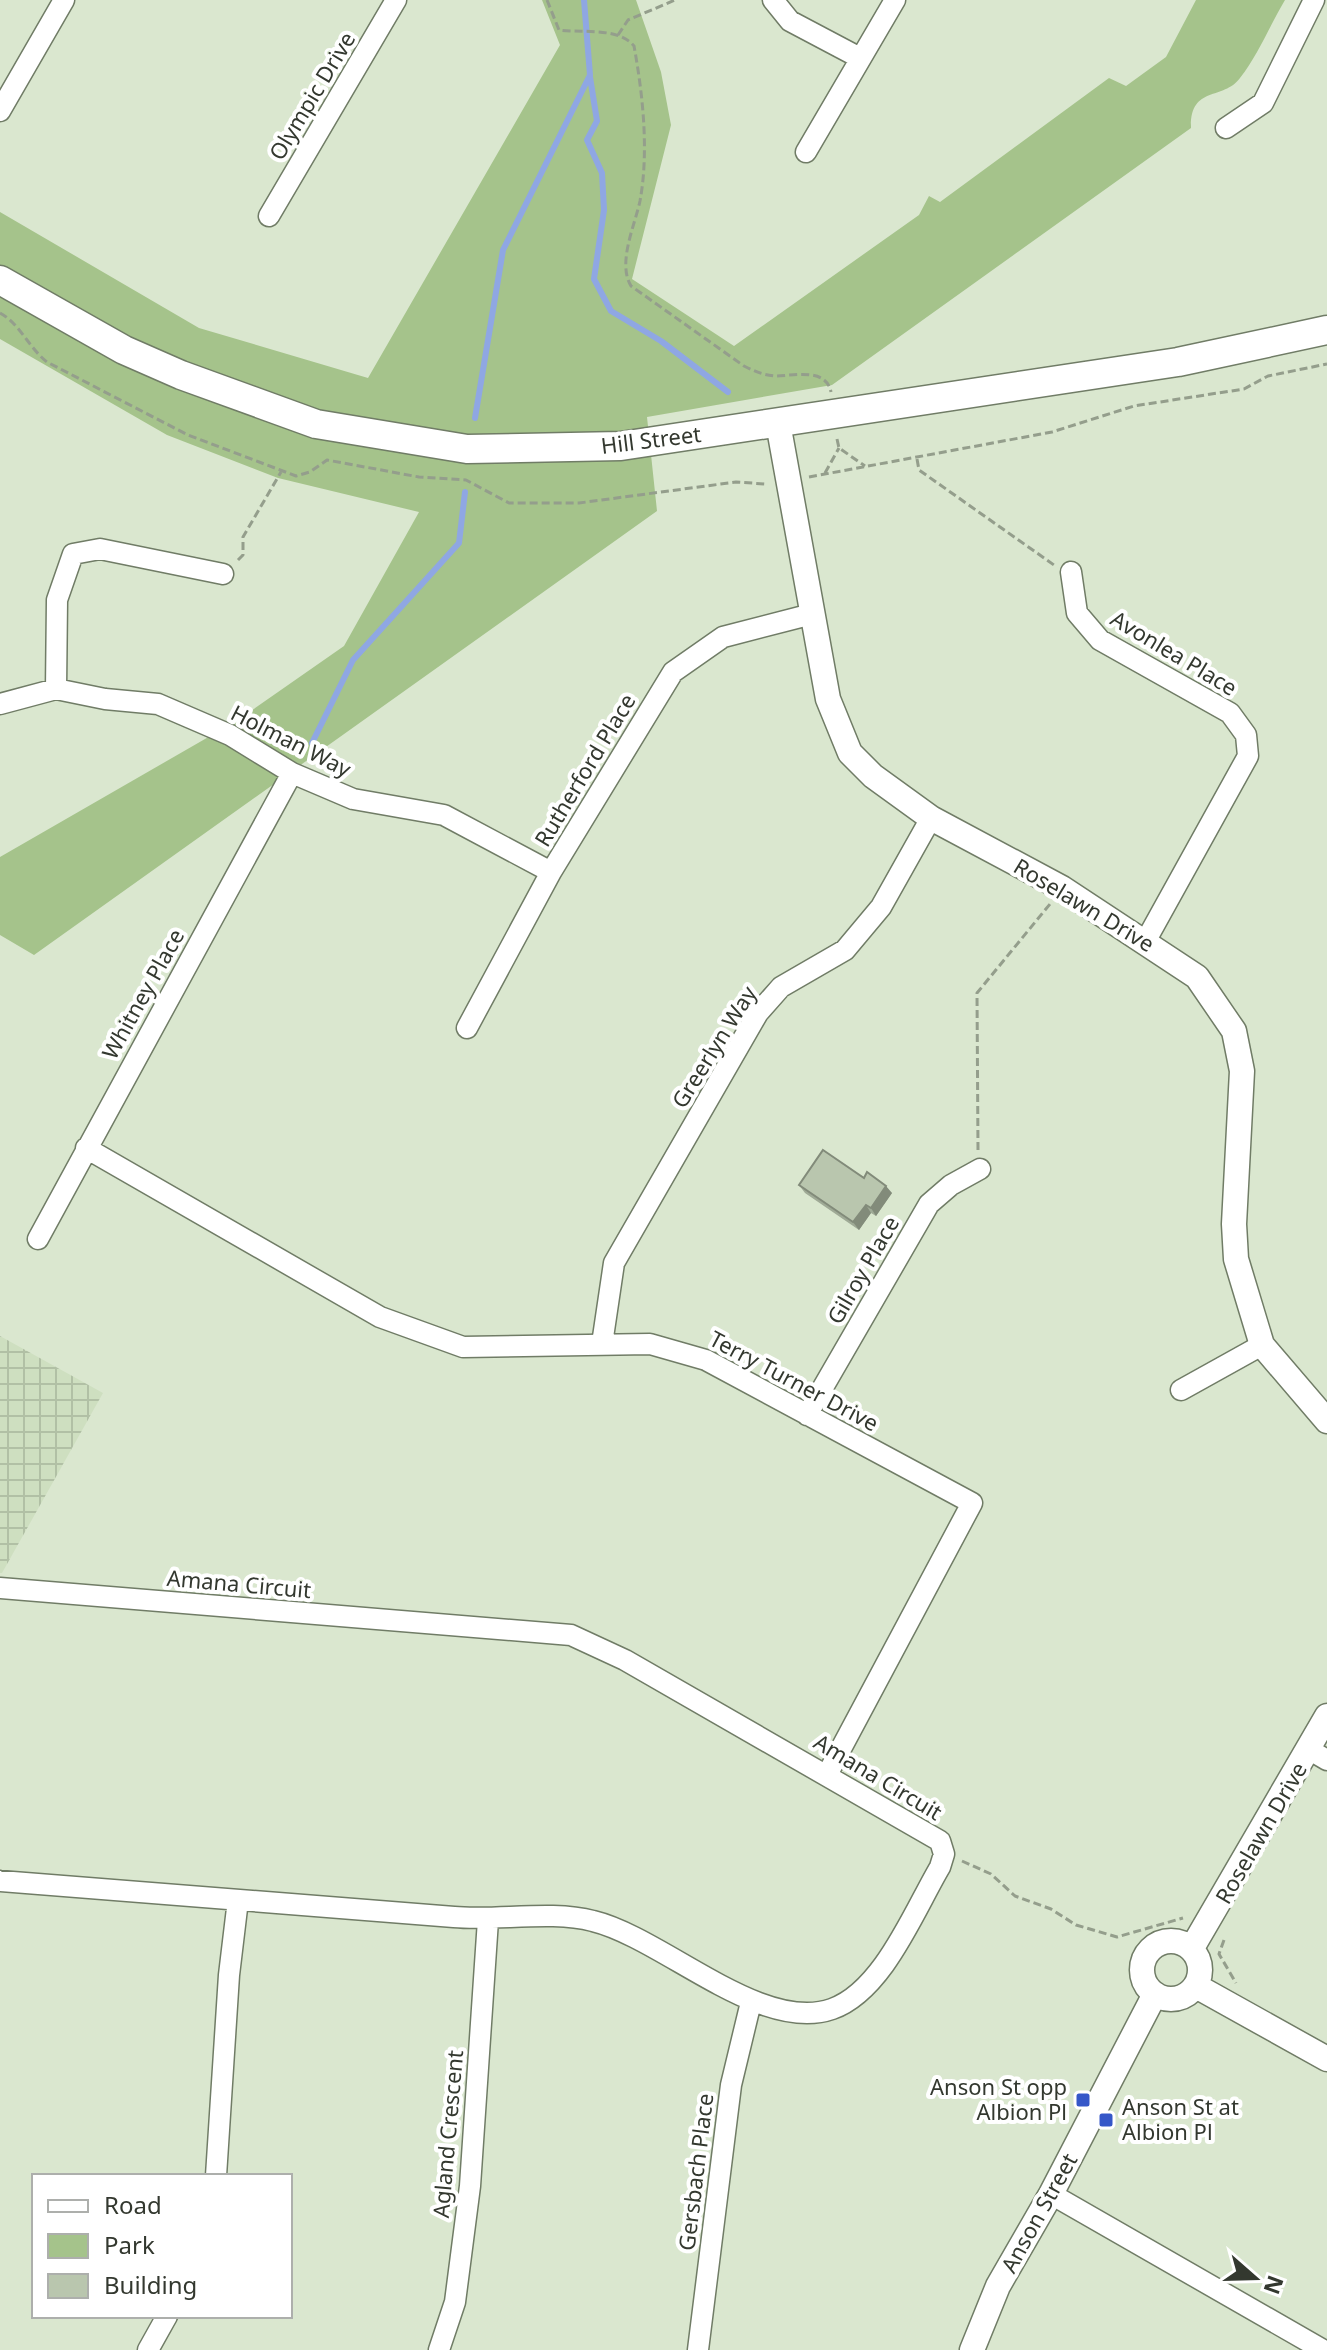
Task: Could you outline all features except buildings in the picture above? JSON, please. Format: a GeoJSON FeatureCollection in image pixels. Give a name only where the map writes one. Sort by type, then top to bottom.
{"type":"FeatureCollection","features":[{"type":"Feature","properties":{"kind":"main road","name":"Hill Street"},"geometry":{"type":"LineString","coordinates":[[0,280],[124,350],[181,375],[316,424],[467,449],[621,446],[1178,362],[1327,330]]}},
{"type":"Feature","properties":{"kind":"street"},"geometry":{"type":"LineString","coordinates":[[0,111],[64,0]]}},
{"type":"Feature","properties":{"kind":"street","name":"Olympic Drive"},"geometry":{"type":"LineString","coordinates":[[269,216],[396,0]]}},
{"type":"Feature","properties":{"kind":"street"},"geometry":{"type":"LineString","coordinates":[[773,0],[790,21],[860,58]]}},
{"type":"Feature","properties":{"kind":"street"},"geometry":{"type":"LineString","coordinates":[[806,152],[895,0]]}},
{"type":"Feature","properties":{"kind":"street"},"geometry":{"type":"LineString","coordinates":[[1226,128],[1263,103],[1314,0]]}},
{"type":"Feature","properties":{"kind":"street","name":"Roselawn Drive"},"geometry":{"type":"LineString","coordinates":[[778,423],[828,699],[850,753],[873,776],[931,818],[1062,888],[1197,977],[1234,1031],[1242,1071],[1234,1224],[1236,1259],[1262,1345],[1327,1421]]}},
{"type":"Feature","properties":{"kind":"street"},"geometry":{"type":"LineString","coordinates":[[56,689],[57,600],[73,554],[100,549],[223,574]]}},
{"type":"Feature","properties":{"kind":"street","name":"Avonlea Place"},"geometry":{"type":"LineString","coordinates":[[1071,572],[1077,613],[1100,640],[1230,713],[1246,735],[1248,756],[1145,942]]}},
{"type":"Feature","properties":{"kind":"street","name":"Rutherford Place"},"geometry":{"type":"LineString","coordinates":[[467,1028],[551,872],[673,672],[723,637],[812,614]]}},
{"type":"Feature","properties":{"kind":"street","name":"Holman Way"},"geometry":{"type":"LineString","coordinates":[[0,704],[56,689],[105,699],[158,704],[230,735],[292,773],[353,799],[444,815],[551,872]]}},
{"type":"Feature","properties":{"kind":"street","name":"Whitney Place"},"geometry":{"type":"LineString","coordinates":[[38,1239],[292,773]]}},
{"type":"Feature","properties":{"kind":"street","name":"Greerlyn Way"},"geometry":{"type":"LineString","coordinates":[[602,1344],[614,1263],[758,1013],[781,987],[845,950],[881,907],[931,818]]}},
{"type":"Feature","properties":{"kind":"street","name":"Terry Turner Drive"},"geometry":{"type":"LineString","coordinates":[[86,1148],[380,1317],[463,1347],[650,1344],[682,1351],[706,1360],[972,1503],[828,1773]]}},
{"type":"Feature","properties":{"kind":"street","name":"Gilroy Place"},"geometry":{"type":"LineString","coordinates":[[807,1415],[929,1204],[951,1185],[980,1169]]}},
{"type":"Feature","properties":{"kind":"street"},"geometry":{"type":"LineString","coordinates":[[1181,1390],[1262,1345]]}},
{"type":"Feature","properties":{"kind":"street","name":"Amana Circuit"},"geometry":{"type":"LineString","coordinates":[[0,1588],[571,1635],[625,1660],[828,1773],[940,1841],[944,1854],[940,1867],[879,1973],[859,1993],[831,2010],[791,2012],[751,2002],[658,1947],[608,1924],[579,1917],[488,1920],[0,1881]]}},
{"type":"Feature","properties":{"kind":"street","name":"Roselawn Drive"},"geometry":{"type":"LineString","coordinates":[[1198,1938],[1318,1755],[1327,1716]]}},
{"type":"Feature","properties":{"kind":"street"},"geometry":{"type":"LineString","coordinates":[[216,2174],[229,1975],[238,1900]]}},
{"type":"Feature","properties":{"kind":"street","name":"Agland Crescent"},"geometry":{"type":"LineString","coordinates":[[439,2350],[455,2302],[470,2186],[488,1920]]}},
{"type":"Feature","properties":{"kind":"street"},"geometry":{"type":"LineString","coordinates":[[1198,1938],[1201,1971],[1196,1986],[1177,1999],[1155,1994],[1143,1976],[1146,1955],[1163,1941],[1198,1938]]}},
{"type":"Feature","properties":{"kind":"street"},"geometry":{"type":"LineString","coordinates":[[1196,1986],[1327,2059]]}},
{"type":"Feature","properties":{"kind":"street","name":"Anson Street"},"geometry":{"type":"LineString","coordinates":[[972,2350],[998,2286],[1051,2194],[1155,1994]]}},
{"type":"Feature","properties":{"kind":"street","name":"Gersbach Place"},"geometry":{"type":"LineString","coordinates":[[698,2350],[731,2085],[751,2002]]}},
{"type":"Feature","properties":{"kind":"street"},"geometry":{"type":"LineString","coordinates":[[1051,2194],[1300,2345],[1323,2350]]}},
{"type":"Feature","properties":{"kind":"street"},"geometry":{"type":"LineString","coordinates":[[148,2350],[166,2318]]}},
{"type":"Feature","properties":{"kind":"path"},"geometry":{"type":"LineString","coordinates":[[547,0],[559,30],[618,35],[628,38],[634,46],[643,125],[642,183],[626,265],[627,280],[640,294],[744,366],[765,375],[819,376],[830,387],[839,448],[824,474]]}},
{"type":"Feature","properties":{"kind":"path"},"geometry":{"type":"LineString","coordinates":[[618,35],[628,20],[675,0]]}},
{"type":"Feature","properties":{"kind":"path"},"geometry":{"type":"LineString","coordinates":[[787,482],[1052,432],[1134,406],[1244,389],[1268,376],[1327,364]]}},
{"type":"Feature","properties":{"kind":"path"},"geometry":{"type":"LineString","coordinates":[[839,448],[867,467]]}},
{"type":"Feature","properties":{"kind":"path"},"geometry":{"type":"LineString","coordinates":[[917,459],[919,470],[1047,563],[1071,572]]}},
{"type":"Feature","properties":{"kind":"path"},"geometry":{"type":"LineString","coordinates":[[223,574],[243,555],[243,537],[281,472]]}},
{"type":"Feature","properties":{"kind":"path"},"geometry":{"type":"LineString","coordinates":[[980,1169],[976,1131],[977,993],[1062,888]]}},
{"type":"Feature","properties":{"kind":"path"},"geometry":{"type":"LineString","coordinates":[[944,1854],[991,1874],[1015,1896],[1051,1909],[1076,1925],[1117,1937],[1181,1917],[1198,1938],[1224,1939],[1219,1954],[1238,1986]]}},
{"type":"Feature","properties":{"kind":"shaded area"},"geometry":{"type":"Polygon","coordinates":[[[0,1336],[103,1393],[2,1573],[0,1573],[0,1336]]]}},
{"type":"Feature","properties":{"kind":"green space"},"geometry":{"type":"Polygon","coordinates":[[[542,0],[636,0],[661,72],[671,125],[632,279],[734,346],[919,215],[929,196],[940,202],[1109,78],[1126,86],[1166,57],[1196,0],[1285,0],[1240,78],[1196,105],[1191,128],[832,385],[647,417],[657,511],[34,955],[0,935],[0,857],[238,720],[344,646],[419,512],[278,478],[167,435],[0,339],[0,212],[199,328],[368,378],[560,45],[542,0]]]}},
{"type":"Feature","properties":{"kind":"waterway"},"geometry":{"type":"LineString","coordinates":[[475,418],[503,250],[590,75],[584,0]]}},
{"type":"Feature","properties":{"kind":"waterway"},"geometry":{"type":"LineString","coordinates":[[590,77],[597,121],[587,140],[602,173],[604,210],[594,279],[611,311],[661,341],[728,392]]}},
{"type":"Feature","properties":{"kind":"waterway"},"geometry":{"type":"LineString","coordinates":[[312,743],[353,660],[459,543],[465,492]]}},
{"type":"Feature","properties":{"kind":"place","name":"Anson St opp Albion Pl"},"geometry":{"type":"Point","coordinates":[1083,2100]}},
{"type":"Feature","properties":{"kind":"place","name":"Anson St at Albion Pl"},"geometry":{"type":"Point","coordinates":[1106,2120]}}]}
